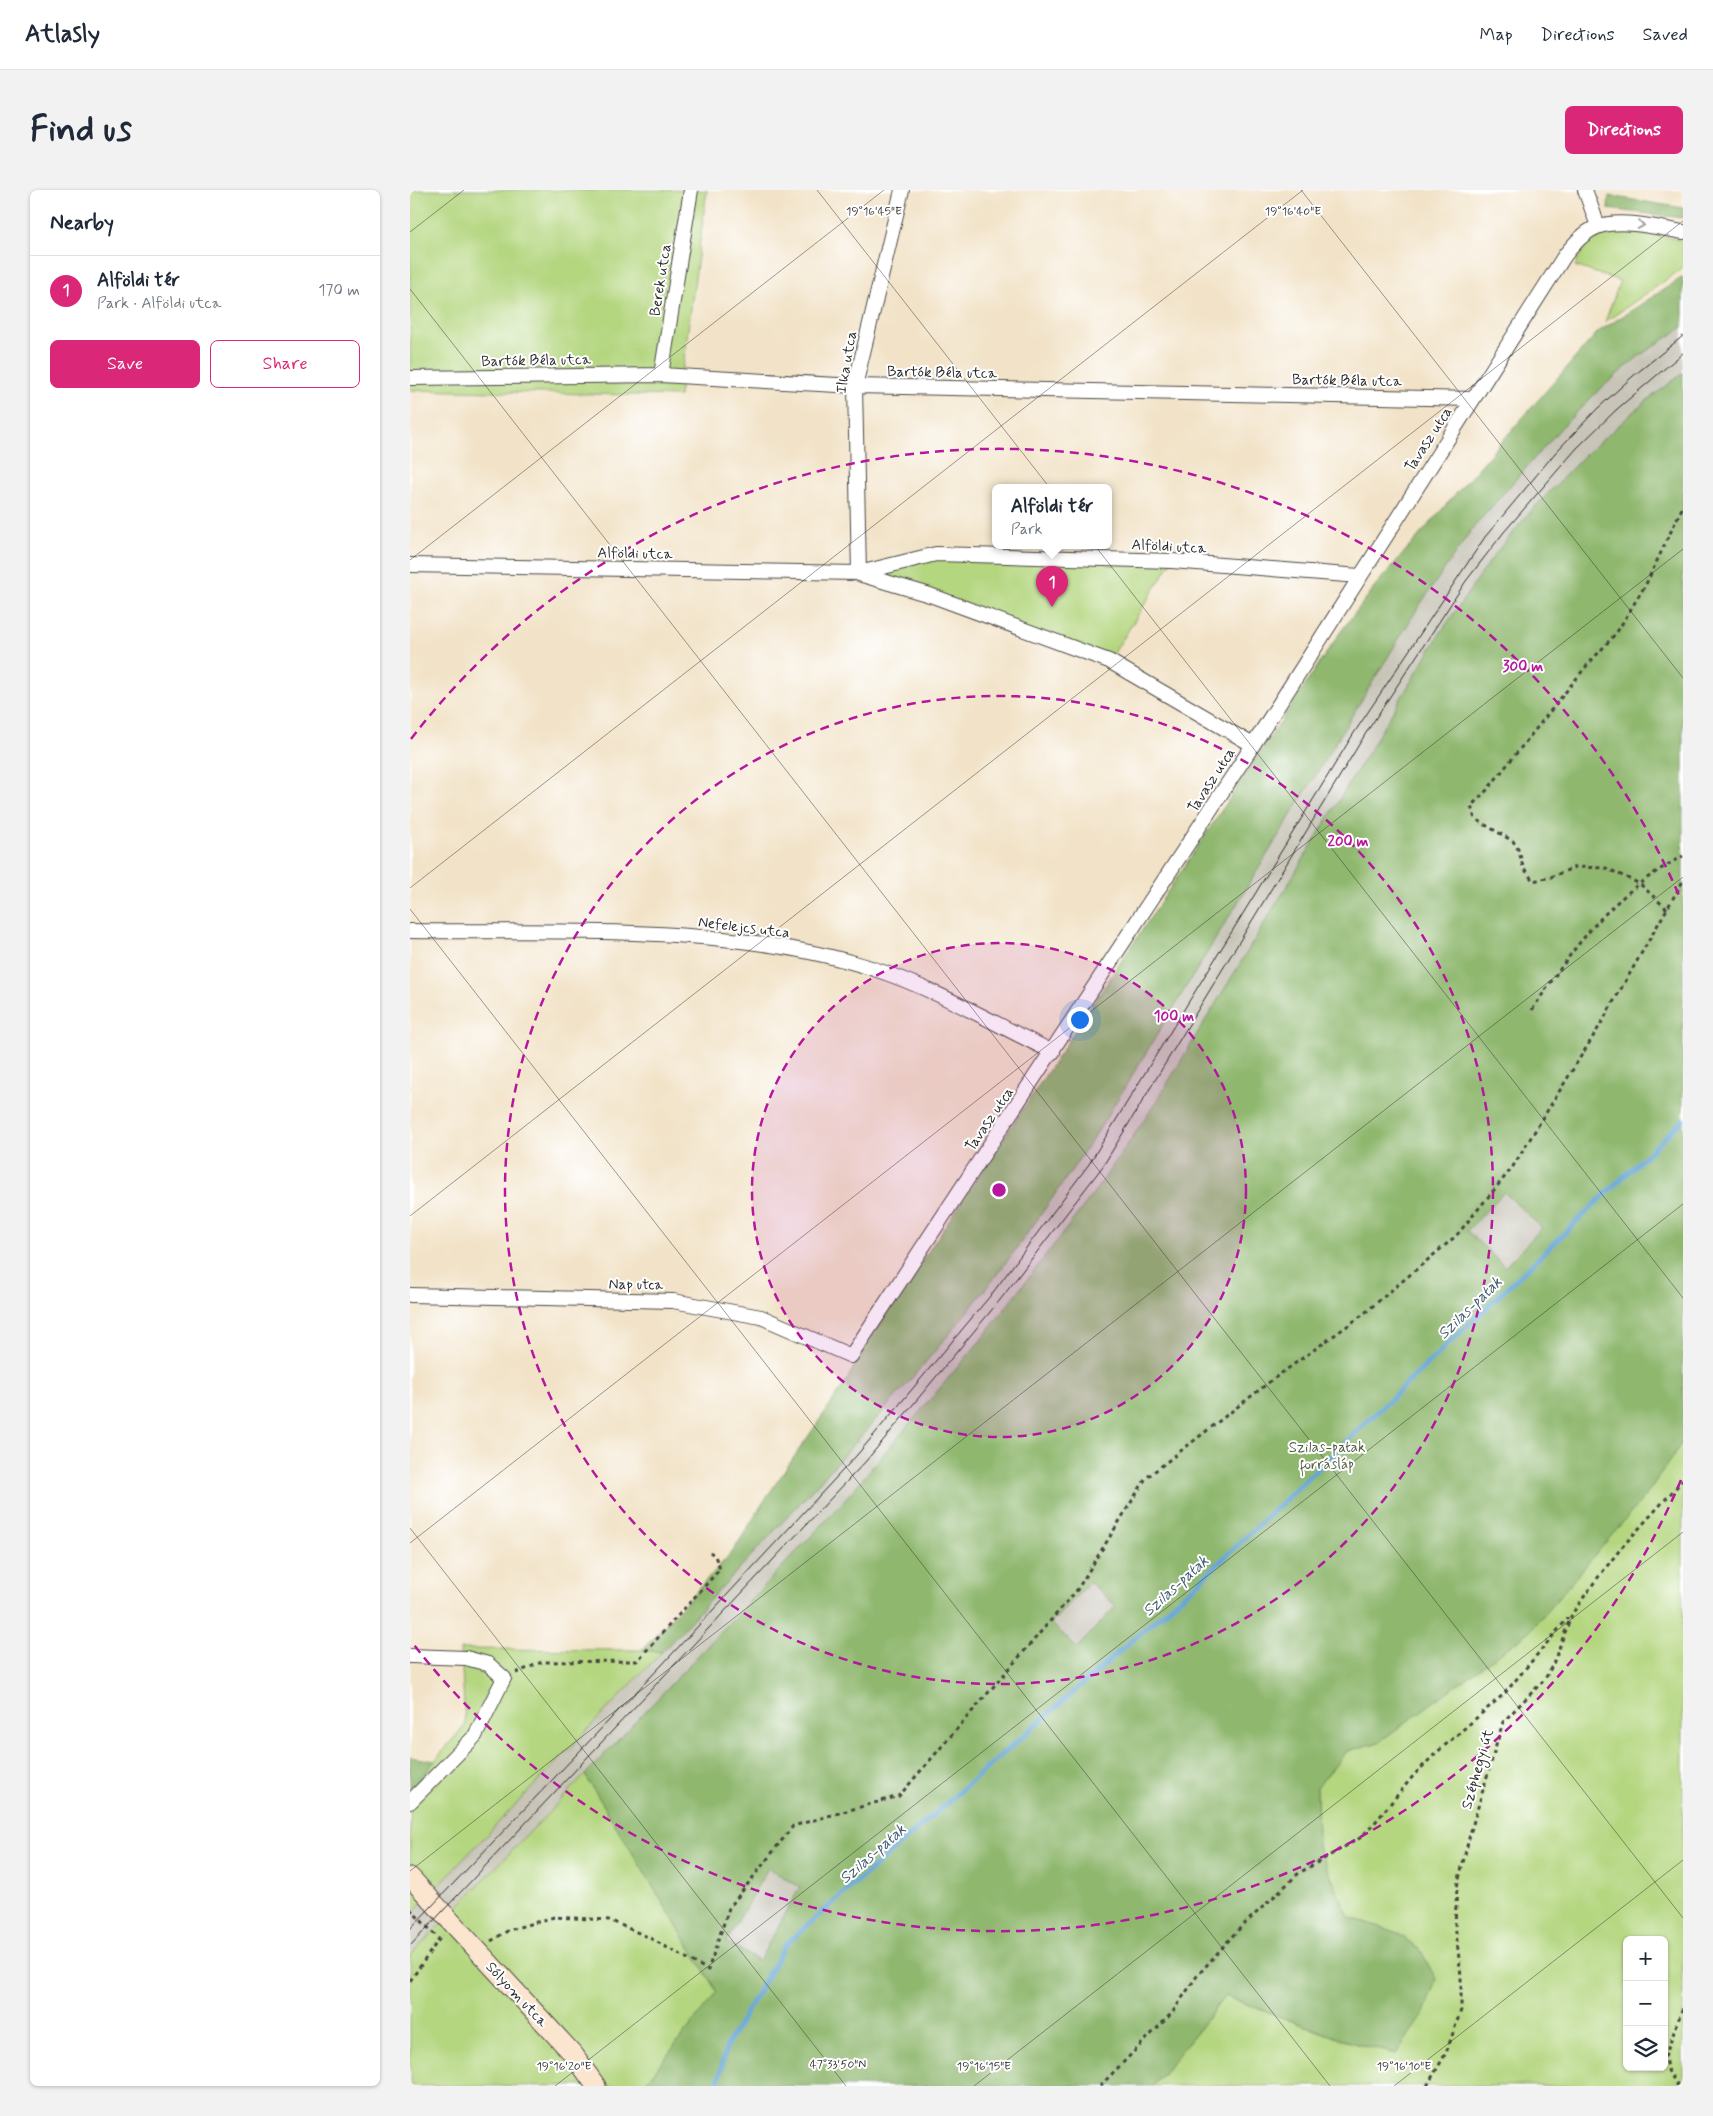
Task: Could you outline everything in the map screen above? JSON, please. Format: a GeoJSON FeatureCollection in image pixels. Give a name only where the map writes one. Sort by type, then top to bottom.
{"type":"FeatureCollection","features":[{"type":"Feature","properties":{"kind":"street","name":"Berek utca"},"geometry":{"type":"LineString","coordinates":[[661,375],[691,190]]}},
{"type":"Feature","properties":{"kind":"street","name":"Ilka utca"},"geometry":{"type":"LineString","coordinates":[[859,573],[855,386],[902,190]]}},
{"type":"Feature","properties":{"kind":"street"},"geometry":{"type":"LineString","coordinates":[[1585,190],[1598,226],[1630,224],[1683,232]]}},
{"type":"Feature","properties":{"kind":"street","name":"Tavasz utca"},"geometry":{"type":"LineString","coordinates":[[852,1356],[1253,745],[1565,255],[1586,233],[1598,226]]}},
{"type":"Feature","properties":{"kind":"street","name":"Bartók Béla utca"},"geometry":{"type":"LineString","coordinates":[[410,378],[661,375],[855,386],[1473,399]]}},
{"type":"Feature","properties":{"kind":"street","name":"Alföldi utca"},"geometry":{"type":"LineString","coordinates":[[410,565],[859,573],[936,554],[1172,561],[1359,576]]}},
{"type":"Feature","properties":{"kind":"street","name":"Alföldi utca"},"geometry":{"type":"LineString","coordinates":[[859,573],[930,595],[1109,661],[1253,745]]}},
{"type":"Feature","properties":{"kind":"street","name":"Nefelejcs utca"},"geometry":{"type":"LineString","coordinates":[[410,932],[708,937],[823,955],[907,981],[1053,1052]]}},
{"type":"Feature","properties":{"kind":"street","name":"Nap utca"},"geometry":{"type":"LineString","coordinates":[[410,1295],[673,1301],[761,1317],[852,1356]]}},
{"type":"Feature","properties":{"kind":"street"},"geometry":{"type":"LineString","coordinates":[[410,1656],[466,1658],[488,1664],[504,1678],[475,1736],[410,1802]]}},
{"type":"Feature","properties":{"kind":"street","name":"Sólyom utca"},"geometry":{"type":"LineString","coordinates":[[410,1877],[476,1951],[574,2054],[596,2086]]}},
{"type":"Feature","properties":{"kind":"path"},"geometry":{"type":"LineString","coordinates":[[1667,910],[1640,884],[1606,868],[1575,867],[1551,877],[1533,881],[1522,867],[1519,851],[1512,841],[1475,819],[1471,806],[1487,790],[1584,669],[1617,632],[1646,584],[1683,506]]}},
{"type":"Feature","properties":{"kind":"path"},"geometry":{"type":"LineString","coordinates":[[1532,1010],[1572,951],[1598,920],[1640,884],[1683,856]]}},
{"type":"Feature","properties":{"kind":"path"},"geometry":{"type":"LineString","coordinates":[[476,1951],[509,1930],[554,1917],[609,1920],[648,1937],[708,1970],[729,1908],[793,1826],[899,1796],[1077,1590],[1146,1478],[1272,1380],[1361,1316],[1456,1236],[1512,1168],[1594,1035],[1683,881]]}},
{"type":"Feature","properties":{"kind":"path","name":"Széphegyi út"},"geometry":{"type":"LineString","coordinates":[[1426,2086],[1446,2052],[1461,2010],[1461,1976],[1455,1924],[1457,1887],[1503,1722],[1545,1678],[1553,1664],[1572,1614],[1622,1547],[1683,1480]]}},
{"type":"Feature","properties":{"kind":"path"},"geometry":{"type":"LineString","coordinates":[[504,1678],[542,1662],[637,1661],[720,1569],[715,1556],[710,1552]]}},
{"type":"Feature","properties":{"kind":"path"},"geometry":{"type":"LineString","coordinates":[[1100,2086],[1172,2013],[1197,1976],[1236,1932],[1299,1873],[1352,1842],[1372,1826],[1425,1765],[1516,1681],[1572,1614]]}},
{"type":"Feature","properties":{"kind":"path"},"geometry":{"type":"LineString","coordinates":[[410,1909],[439,1939]]}},
{"type":"Feature","properties":{"kind":"path"},"geometry":{"type":"LineString","coordinates":[[410,1981],[452,1923]]}},
{"type":"Feature","properties":{"kind":"path"},"geometry":{"type":"LineString","coordinates":[[1678,2086],[1666,2069],[1665,2057],[1683,2007]]}},
{"type":"Feature","properties":{"kind":"shaded area"},"geometry":{"type":"Polygon","coordinates":[[[1683,327],[1683,373],[1645,402],[1585,455],[1532,510],[1495,554],[1441,632],[1153,1107],[1096,1190],[981,1340],[835,1511],[585,1775],[410,1956],[410,1915],[662,1652],[857,1440],[979,1297],[1049,1203],[1098,1131],[1419,606],[1472,529],[1560,429],[1599,390],[1639,356],[1683,327]]]}},
{"type":"Feature","properties":{"kind":"shaded area"},"geometry":{"type":"Polygon","coordinates":[[[1504,1192],[1542,1228],[1505,1267],[1467,1231],[1504,1192]]]}},
{"type":"Feature","properties":{"kind":"shaded area"},"geometry":{"type":"Polygon","coordinates":[[[1090,1582],[1116,1606],[1077,1648],[1051,1624],[1090,1582]]]}},
{"type":"Feature","properties":{"kind":"shaded area"},"geometry":{"type":"Polygon","coordinates":[[[767,1868],[801,1887],[759,1961],[726,1942],[767,1868]]]}},
{"type":"Feature","properties":{"kind":"green space"},"geometry":{"type":"Polygon","coordinates":[[[410,190],[707,190],[679,396],[410,390],[410,190]]]}},
{"type":"Feature","properties":{"kind":"green space"},"geometry":{"type":"Polygon","coordinates":[[[1609,196],[1683,208],[1683,218],[1608,209],[1609,196]]]}},
{"type":"Feature","properties":{"kind":"green space"},"geometry":{"type":"Polygon","coordinates":[[[1615,233],[1651,233],[1683,241],[1683,268],[1605,322],[1620,281],[1575,266],[1582,251],[1589,242],[1615,233]]]}},
{"type":"Feature","properties":{"kind":"green space"},"geometry":{"type":"Polygon","coordinates":[[[1683,277],[1683,327],[1639,356],[1599,390],[1560,429],[1472,529],[1419,606],[1098,1131],[1010,1257],[942,1343],[864,1433],[662,1652],[642,1650],[734,1550],[766,1498],[847,1380],[862,1351],[1339,634],[1381,579],[1598,332],[1683,277]]]}},
{"type":"Feature","properties":{"kind":"green space","name":"Szilas-patak forrásláp"},"geometry":{"type":"Polygon","coordinates":[[[1683,373],[1683,1441],[1646,1495],[1529,1632],[1379,1742],[1347,1751],[1317,1787],[1318,1847],[1349,1917],[1396,1932],[1421,1951],[1436,1979],[1424,2013],[1396,2054],[1343,2040],[1225,1996],[1153,2086],[643,2086],[717,1992],[585,1775],[835,1511],[981,1340],[1096,1190],[1153,1107],[1441,632],[1495,554],[1532,510],[1585,455],[1645,402],[1683,373]],[[1504,1192],[1467,1231],[1505,1267],[1542,1228],[1504,1192]],[[1090,1582],[1051,1623],[1077,1648],[1116,1606],[1090,1582]],[[768,1868],[726,1942],[759,1961],[800,1887],[768,1868]]]}},
{"type":"Feature","properties":{"kind":"green space"},"geometry":{"type":"Polygon","coordinates":[[[936,554],[1172,561],[1109,661],[859,573],[936,554]]]}},
{"type":"Feature","properties":{"kind":"green space"},"geometry":{"type":"Polygon","coordinates":[[[1683,1441],[1683,2086],[1153,2086],[1225,1996],[1343,2040],[1396,2054],[1421,1951],[1396,1932],[1349,1917],[1318,1847],[1317,1787],[1347,1751],[1379,1742],[1646,1495],[1683,1441]]]}},
{"type":"Feature","properties":{"kind":"green space"},"geometry":{"type":"Polygon","coordinates":[[[461,1649],[642,1650],[662,1652],[410,1915],[410,1790],[465,1725],[461,1649]]]}},
{"type":"Feature","properties":{"kind":"green space"},"geometry":{"type":"Polygon","coordinates":[[[410,1757],[435,1761],[410,1790],[410,1757]]]}},
{"type":"Feature","properties":{"kind":"green space"},"geometry":{"type":"Polygon","coordinates":[[[585,1775],[718,1992],[643,2086],[410,2086],[410,1956],[585,1775]]]}},
{"type":"Feature","properties":{"kind":"waterway","name":"Szilas-patak"},"geometry":{"type":"LineString","coordinates":[[717,2086],[727,2045],[785,1945],[1200,1581],[1683,1120]]}},
{"type":"Feature","properties":{"kind":"tram line"},"geometry":{"type":"LineString","coordinates":[[410,1929],[660,1667],[857,1455],[991,1295],[1089,1164],[1354,733],[1485,537],[1555,453],[1597,409],[1632,377],[1683,336]]}},
{"type":"Feature","properties":{"kind":"tram line"},"geometry":{"type":"LineString","coordinates":[[410,1946],[866,1461],[1000,1300],[1103,1166],[1366,733],[1466,581],[1504,532],[1577,448],[1616,410],[1683,353]]}},
{"type":"Feature","properties":{"kind":"place","name":"Alföldi tér"},"geometry":{"type":"Point","coordinates":[1052,607]}}]}
